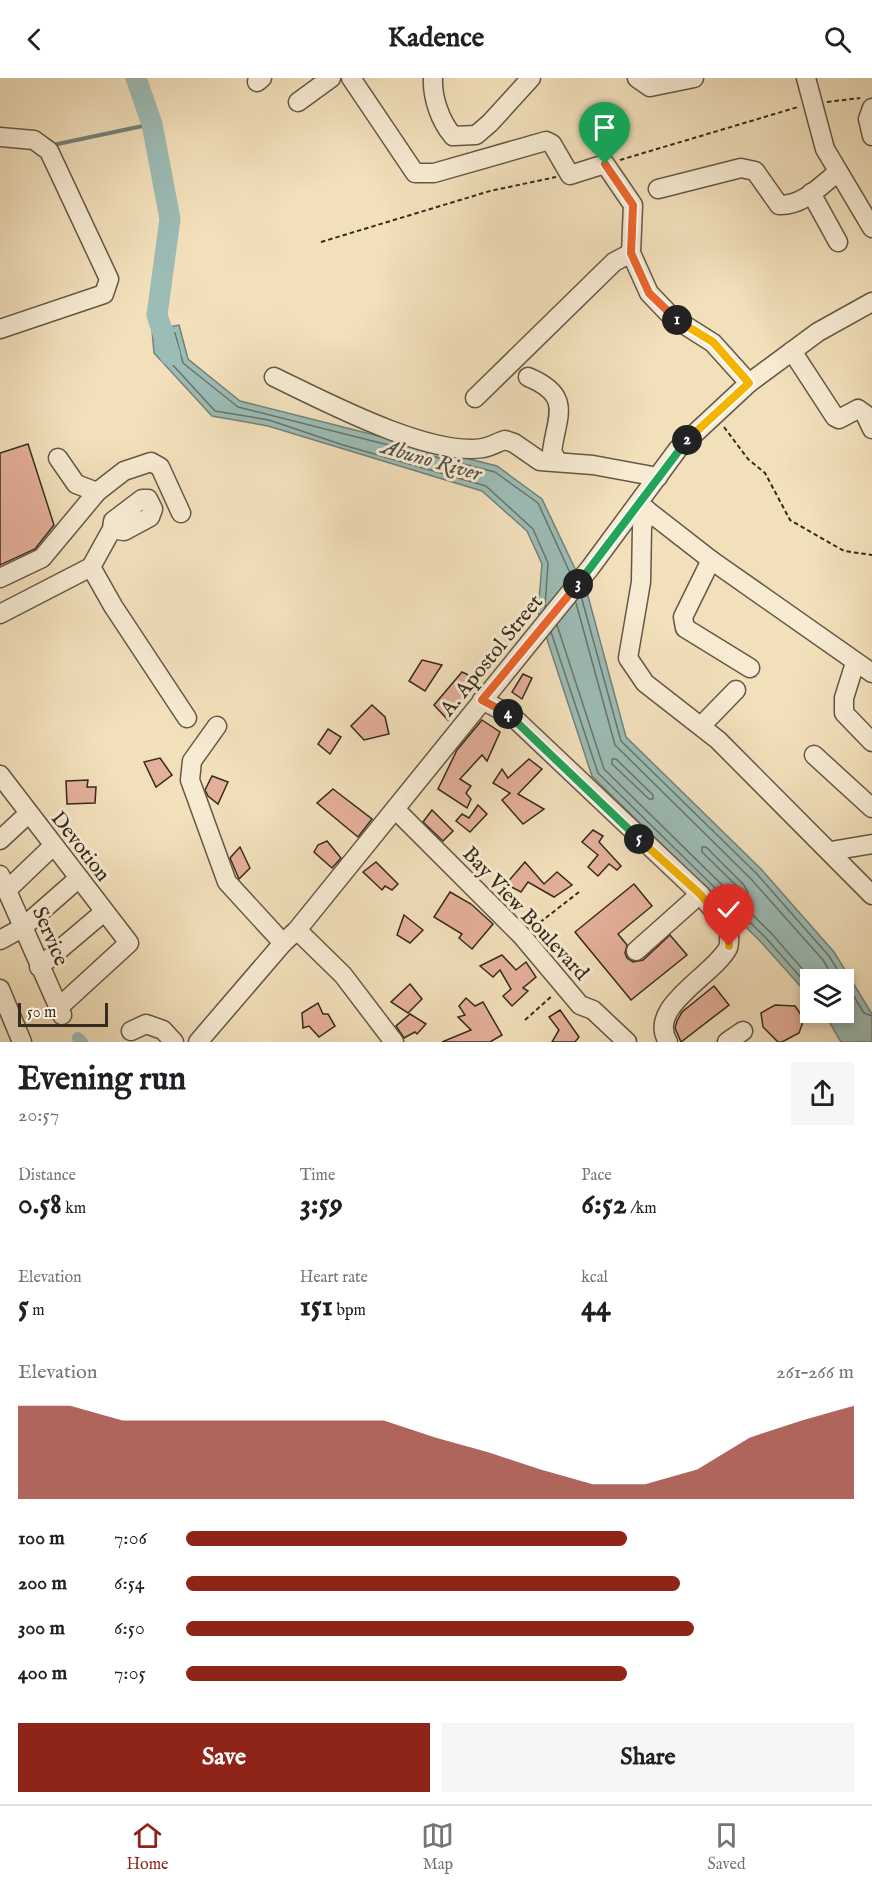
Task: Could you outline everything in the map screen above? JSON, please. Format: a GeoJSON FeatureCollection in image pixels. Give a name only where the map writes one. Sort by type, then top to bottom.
{"type":"FeatureCollection","features":[{"type":"Feature","properties":{"kind":"street"},"geometry":{"type":"LineString","coordinates":[[298,102],[331,78]]}},
{"type":"Feature","properties":{"kind":"street"},"geometry":{"type":"LineString","coordinates":[[351,78],[415,173],[434,173],[546,141],[552,144],[570,175],[605,164],[633,205],[631,253],[649,293],[672,317],[713,342],[749,383]]}},
{"type":"Feature","properties":{"kind":"street"},"geometry":{"type":"LineString","coordinates":[[433,78],[432,91],[445,128],[453,136],[476,135],[531,78]]}},
{"type":"Feature","properties":{"kind":"street"},"geometry":{"type":"LineString","coordinates":[[645,81],[690,78]]}},
{"type":"Feature","properties":{"kind":"street"},"geometry":{"type":"LineString","coordinates":[[806,78],[825,148],[872,228]]}},
{"type":"Feature","properties":{"kind":"street"},"geometry":{"type":"LineString","coordinates":[[867,103],[872,136]]}},
{"type":"Feature","properties":{"kind":"street"},"geometry":{"type":"LineString","coordinates":[[0,137],[34,140],[49,150],[103,261],[109,279],[104,294],[0,329]]}},
{"type":"Feature","properties":{"kind":"street"},"geometry":{"type":"LineString","coordinates":[[658,189],[741,168],[755,171],[779,205],[799,202],[838,172]]}},
{"type":"Feature","properties":{"kind":"street"},"geometry":{"type":"LineString","coordinates":[[811,193],[838,242]]}},
{"type":"Feature","properties":{"kind":"street"},"geometry":{"type":"LineString","coordinates":[[475,398],[615,262],[631,253]]}},
{"type":"Feature","properties":{"kind":"street","name":"A. Apostol Street"},"geometry":{"type":"LineString","coordinates":[[198,1042],[283,943],[297,930],[396,810],[482,700],[643,507],[658,477],[678,449],[714,413],[749,383],[818,332],[872,302]]}},
{"type":"Feature","properties":{"kind":"street"},"geometry":{"type":"LineString","coordinates":[[792,351],[835,417],[839,419],[858,410],[865,414],[872,429]]}},
{"type":"Feature","properties":{"kind":"street"},"geometry":{"type":"LineString","coordinates":[[274,377],[332,405],[426,441],[466,449],[485,448],[505,440],[513,442],[540,462],[592,465],[658,477]]}},
{"type":"Feature","properties":{"kind":"street"},"geometry":{"type":"LineString","coordinates":[[528,377],[537,381],[557,399],[561,412],[552,452],[558,462]]}},
{"type":"Feature","properties":{"kind":"street"},"geometry":{"type":"LineString","coordinates":[[58,458],[76,484],[97,492]]}},
{"type":"Feature","properties":{"kind":"street"},"geometry":{"type":"LineString","coordinates":[[0,578],[42,558],[97,492],[124,471],[151,462],[160,467],[181,513]]}},
{"type":"Feature","properties":{"kind":"street"},"geometry":{"type":"LineString","coordinates":[[643,507],[711,560],[872,673]]}},
{"type":"Feature","properties":{"kind":"street"},"geometry":{"type":"LineString","coordinates":[[643,507],[641,582],[627,658],[645,683],[718,740],[831,851],[872,895]]}},
{"type":"Feature","properties":{"kind":"street"},"geometry":{"type":"LineString","coordinates":[[0,614],[91,567],[112,529]]}},
{"type":"Feature","properties":{"kind":"street"},"geometry":{"type":"LineString","coordinates":[[711,560],[683,617],[685,628],[750,668]]}},
{"type":"Feature","properties":{"kind":"street"},"geometry":{"type":"LineString","coordinates":[[91,567],[113,606],[187,718]]}},
{"type":"Feature","properties":{"kind":"street"},"geometry":{"type":"LineString","coordinates":[[855,663],[844,698],[844,713],[872,742]]}},
{"type":"Feature","properties":{"kind":"street"},"geometry":{"type":"LineString","coordinates":[[700,726],[736,690]]}},
{"type":"Feature","properties":{"kind":"street"},"geometry":{"type":"LineString","coordinates":[[482,700],[512,716],[647,847],[700,894],[729,929],[729,946],[712,969],[671,1005],[664,1021],[663,1035],[668,1042]]}},
{"type":"Feature","properties":{"kind":"street"},"geometry":{"type":"LineString","coordinates":[[218,726],[192,761],[190,780],[226,882],[283,943]]}},
{"type":"Feature","properties":{"kind":"street"},"geometry":{"type":"LineString","coordinates":[[814,755],[872,808]]}},
{"type":"Feature","properties":{"kind":"street","name":"Devotion"},"geometry":{"type":"LineString","coordinates":[[0,775],[129,943],[60,1011]]}},
{"type":"Feature","properties":{"kind":"street","name":"Bay View Boulevard"},"geometry":{"type":"LineString","coordinates":[[396,810],[522,936],[580,1005],[593,1010],[627,1042]]}},
{"type":"Feature","properties":{"kind":"street"},"geometry":{"type":"LineString","coordinates":[[0,840],[28,814]]}},
{"type":"Feature","properties":{"kind":"street"},"geometry":{"type":"LineString","coordinates":[[831,851],[872,844]]}},
{"type":"Feature","properties":{"kind":"street"},"geometry":{"type":"LineString","coordinates":[[4,882],[53,846]]}},
{"type":"Feature","properties":{"kind":"street"},"geometry":{"type":"LineString","coordinates":[[0,940],[22,928],[79,878]]}},
{"type":"Feature","properties":{"kind":"street","name":"Service"},"geometry":{"type":"LineString","coordinates":[[4,882],[22,928],[60,1011]]}},
{"type":"Feature","properties":{"kind":"street"},"geometry":{"type":"LineString","coordinates":[[636,951],[700,894]]}},
{"type":"Feature","properties":{"kind":"street"},"geometry":{"type":"LineString","coordinates":[[39,967],[104,912]]}},
{"type":"Feature","properties":{"kind":"street"},"geometry":{"type":"LineString","coordinates":[[297,930],[344,975],[394,1042]]}},
{"type":"Feature","properties":{"kind":"street"},"geometry":{"type":"LineString","coordinates":[[0,989],[22,1042]]}},
{"type":"Feature","properties":{"kind":"street"},"geometry":{"type":"LineString","coordinates":[[131,1031],[146,1024],[163,1030],[174,1042]]}},
{"type":"Feature","properties":{"kind":"street"},"geometry":{"type":"LineString","coordinates":[[727,1042],[743,1031]]}},
{"type":"Feature","properties":{"kind":"path"},"geometry":{"type":"LineString","coordinates":[[605,164],[812,103],[867,103]]}},
{"type":"Feature","properties":{"kind":"path"},"geometry":{"type":"LineString","coordinates":[[321,242],[490,191],[570,175]]}},
{"type":"Feature","properties":{"kind":"path"},"geometry":{"type":"LineString","coordinates":[[714,413],[748,459],[765,473],[790,520],[844,551],[872,555]]}},
{"type":"Feature","properties":{"kind":"path"},"geometry":{"type":"LineString","coordinates":[[522,936],[579,892]]}},
{"type":"Feature","properties":{"kind":"path"},"geometry":{"type":"LineString","coordinates":[[525,1020],[563,986]]}},
{"type":"Feature","properties":{"kind":"water"},"geometry":{"type":"Polygon","coordinates":[[[179,325],[188,359],[240,401],[497,466],[542,499],[588,596],[626,737],[761,869],[834,952],[844,969],[800,969],[800,986],[761,942],[592,776],[538,612],[542,564],[527,531],[482,491],[268,426],[212,416],[154,353],[152,330],[179,325]]]}},
{"type":"Feature","properties":{"kind":"water"},"geometry":{"type":"Polygon","coordinates":[[[854,985],[872,1014],[872,1042],[841,1042],[830,1023],[854,1023],[854,985]]]}},
{"type":"Feature","properties":{"kind":"building"},"geometry":{"type":"Polygon","coordinates":[[[28,444],[54,525],[35,549],[0,565],[0,453],[28,444]]]}},
{"type":"Feature","properties":{"kind":"building"},"geometry":{"type":"Polygon","coordinates":[[[422,660],[442,665],[425,691],[409,681],[422,660]]]}},
{"type":"Feature","properties":{"kind":"building"},"geometry":{"type":"Polygon","coordinates":[[[462,672],[477,679],[448,720],[434,705],[462,672]]]}},
{"type":"Feature","properties":{"kind":"building"},"geometry":{"type":"Polygon","coordinates":[[[523,674],[532,678],[522,699],[512,692],[523,674]]]}},
{"type":"Feature","properties":{"kind":"building"},"geometry":{"type":"Polygon","coordinates":[[[372,705],[385,717],[389,734],[364,740],[351,726],[372,705]]]}},
{"type":"Feature","properties":{"kind":"building"},"geometry":{"type":"Polygon","coordinates":[[[482,720],[500,732],[487,761],[482,755],[460,779],[471,786],[466,793],[471,799],[467,808],[438,789],[457,750],[482,720]]]}},
{"type":"Feature","properties":{"kind":"building"},"geometry":{"type":"Polygon","coordinates":[[[328,729],[341,737],[330,754],[318,744],[328,729]]]}},
{"type":"Feature","properties":{"kind":"building"},"geometry":{"type":"Polygon","coordinates":[[[160,758],[172,775],[156,787],[144,762],[160,758]]]}},
{"type":"Feature","properties":{"kind":"building"},"geometry":{"type":"Polygon","coordinates":[[[529,759],[542,769],[518,794],[544,809],[523,824],[502,800],[510,793],[493,783],[502,769],[508,778],[529,759]]]}},
{"type":"Feature","properties":{"kind":"building"},"geometry":{"type":"Polygon","coordinates":[[[212,776],[228,782],[218,804],[208,796],[205,790],[212,776]]]}},
{"type":"Feature","properties":{"kind":"building"},"geometry":{"type":"Polygon","coordinates":[[[88,780],[87,787],[96,787],[95,803],[67,804],[66,781],[88,780]]]}},
{"type":"Feature","properties":{"kind":"building"},"geometry":{"type":"Polygon","coordinates":[[[333,789],[372,819],[358,837],[317,803],[333,789]]]}},
{"type":"Feature","properties":{"kind":"building"},"geometry":{"type":"Polygon","coordinates":[[[478,805],[487,814],[470,832],[456,821],[462,814],[469,818],[478,805]]]}},
{"type":"Feature","properties":{"kind":"building"},"geometry":{"type":"Polygon","coordinates":[[[432,810],[453,831],[443,841],[423,822],[432,810]]]}},
{"type":"Feature","properties":{"kind":"building"},"geometry":{"type":"Polygon","coordinates":[[[593,830],[603,836],[599,842],[621,866],[617,870],[609,864],[598,876],[588,867],[598,855],[582,842],[593,830]]]}},
{"type":"Feature","properties":{"kind":"building"},"geometry":{"type":"Polygon","coordinates":[[[327,841],[341,858],[332,868],[314,852],[318,845],[327,841]]]}},
{"type":"Feature","properties":{"kind":"building"},"geometry":{"type":"Polygon","coordinates":[[[240,847],[250,868],[239,879],[230,858],[240,847]]]}},
{"type":"Feature","properties":{"kind":"building"},"geometry":{"type":"Polygon","coordinates":[[[376,862],[398,884],[392,890],[385,886],[382,890],[363,872],[376,862]]]}},
{"type":"Feature","properties":{"kind":"building"},"geometry":{"type":"Polygon","coordinates":[[[525,862],[544,884],[557,872],[572,885],[554,897],[528,882],[521,892],[506,884],[525,862]]]}},
{"type":"Feature","properties":{"kind":"building"},"geometry":{"type":"Polygon","coordinates":[[[634,884],[652,906],[618,934],[627,945],[625,953],[627,958],[633,962],[643,960],[670,935],[687,955],[631,1000],[575,932],[634,884]]]}},
{"type":"Feature","properties":{"kind":"building"},"geometry":{"type":"Polygon","coordinates":[[[450,892],[471,904],[493,924],[472,949],[459,938],[462,934],[434,917],[450,892]]]}},
{"type":"Feature","properties":{"kind":"building"},"geometry":{"type":"Polygon","coordinates":[[[404,915],[423,930],[410,943],[397,935],[404,915]]]}},
{"type":"Feature","properties":{"kind":"building"},"geometry":{"type":"Polygon","coordinates":[[[502,955],[516,970],[526,962],[536,977],[523,988],[528,991],[512,1006],[503,996],[511,989],[500,970],[493,977],[480,966],[502,955]]]}},
{"type":"Feature","properties":{"kind":"building"},"geometry":{"type":"Polygon","coordinates":[[[410,984],[422,999],[408,1013],[391,1002],[410,984]]]}},
{"type":"Feature","properties":{"kind":"building"},"geometry":{"type":"Polygon","coordinates":[[[714,986],[729,1005],[681,1042],[675,1028],[682,1012],[714,986]]]}},
{"type":"Feature","properties":{"kind":"building"},"geometry":{"type":"Polygon","coordinates":[[[466,998],[475,1006],[483,1002],[502,1035],[490,1042],[442,1042],[471,1030],[458,1017],[465,1015],[459,1006],[466,998]]]}},
{"type":"Feature","properties":{"kind":"building"},"geometry":{"type":"Polygon","coordinates":[[[318,1003],[323,1014],[328,1014],[335,1026],[319,1037],[309,1026],[303,1028],[302,1013],[318,1003]]]}},
{"type":"Feature","properties":{"kind":"building"},"geometry":{"type":"Polygon","coordinates":[[[775,1005],[795,1006],[800,1013],[800,1023],[803,1023],[799,1033],[778,1042],[763,1027],[761,1013],[775,1005]]]}},
{"type":"Feature","properties":{"kind":"building"},"geometry":{"type":"Polygon","coordinates":[[[560,1010],[579,1037],[575,1042],[552,1042],[559,1030],[549,1017],[560,1010]]]}},
{"type":"Feature","properties":{"kind":"building"},"geometry":{"type":"Polygon","coordinates":[[[410,1014],[426,1024],[417,1034],[415,1032],[404,1038],[396,1026],[410,1014]]]}},
{"type":"Feature","properties":{"kind":"waterway","name":"Abuno River"},"geometry":{"type":"LineString","coordinates":[[136,78],[152,124],[170,219],[157,315],[170,355]]}},
{"type":"Feature","properties":{"kind":"waterway"},"geometry":{"type":"LineString","coordinates":[[53,145],[152,124]]}},
{"type":"Feature","properties":{"kind":"waterway"},"geometry":{"type":"LineString","coordinates":[[78,1038],[82,1042]]}},
{"type":"Feature","properties":{"kind":"route"},"geometry":{"type":"LineString","coordinates":[[605,164],[633,205],[631,253],[649,293],[672,317],[713,342],[749,383],[714,413],[678,449],[590,568],[482,700],[512,716],[647,847],[700,894],[729,929],[729,946]]}}]}
